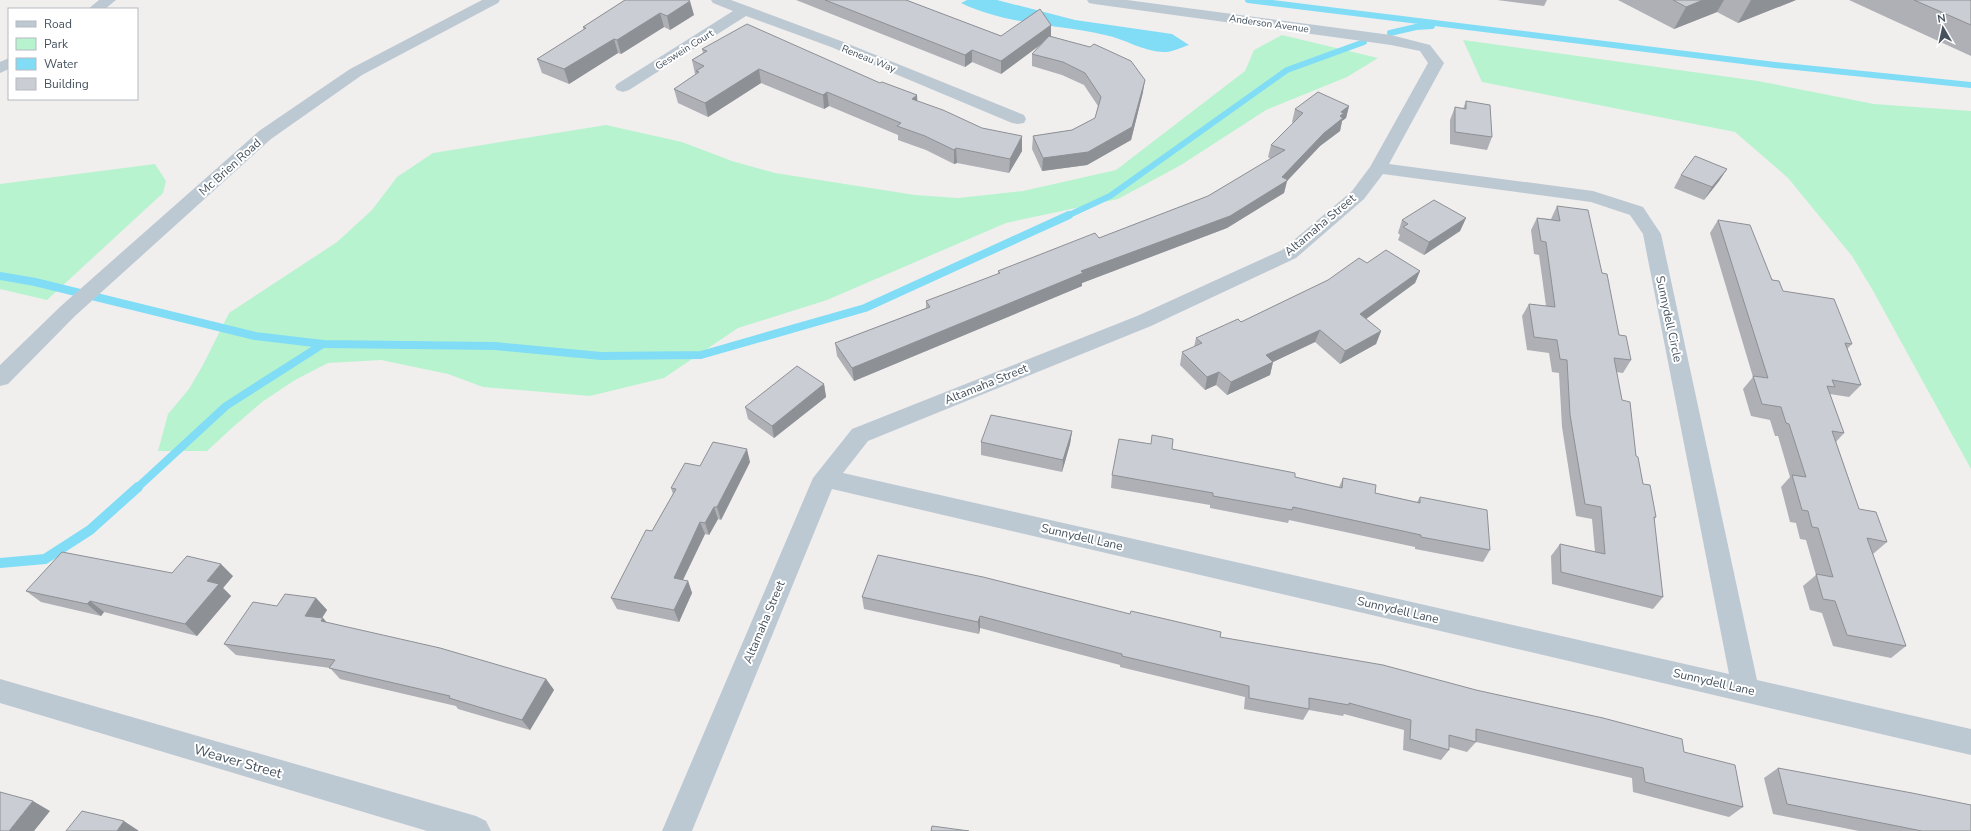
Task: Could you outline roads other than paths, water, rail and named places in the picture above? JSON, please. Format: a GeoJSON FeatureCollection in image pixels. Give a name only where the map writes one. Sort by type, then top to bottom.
{"type":"FeatureCollection","features":[{"type":"Feature","properties":{"kind":"street"},"geometry":{"type":"LineString","coordinates":[[97,8],[109,0]]}},
{"type":"Feature","properties":{"kind":"street","name":"Mc Brien Road"},"geometry":{"type":"LineString","coordinates":[[0,378],[68,311],[143,246],[265,135],[356,72],[493,0]]}},
{"type":"Feature","properties":{"kind":"street","name":"Reneau Way"},"geometry":{"type":"LineString","coordinates":[[718,0],[836,44],[1018,119]]}},
{"type":"Feature","properties":{"kind":"street","name":"Anderson Avenue"},"geometry":{"type":"LineString","coordinates":[[1094,0],[1391,40],[1425,48],[1436,63]]}},
{"type":"Feature","properties":{"kind":"street","name":"Geswein Court"},"geometry":{"type":"LineString","coordinates":[[623,87],[745,10]]}},
{"type":"Feature","properties":{"kind":"street","name":"Altamaha Street"},"geometry":{"type":"LineString","coordinates":[[677,831],[825,478],[860,435],[1144,321],[1289,254],[1358,195],[1378,168],[1436,63]]}},
{"type":"Feature","properties":{"kind":"street","name":"Sunnydell Circle"},"geometry":{"type":"LineString","coordinates":[[1378,168],[1593,197],[1637,211],[1652,234],[1745,689]]}},
{"type":"Feature","properties":{"kind":"street","name":"Sunnydell Lane"},"geometry":{"type":"LineString","coordinates":[[825,478],[1971,742]]}},
{"type":"Feature","properties":{"kind":"street","name":"Weaver Street"},"geometry":{"type":"LineString","coordinates":[[0,691],[476,831]]}},
{"type":"Feature","properties":{"kind":"water"},"geometry":{"type":"Polygon","coordinates":[[[967,0],[997,0],[1075,20],[1172,34],[1189,45],[1169,52],[1155,51],[1120,39],[1087,31],[996,16],[961,3],[967,0]]]}},
{"type":"Feature","properties":{"kind":"waterway"},"geometry":{"type":"LineString","coordinates":[[1248,0],[1775,65],[1971,85]]}},
{"type":"Feature","properties":{"kind":"waterway"},"geometry":{"type":"LineString","coordinates":[[1390,33],[1416,27],[1432,26]]}},
{"type":"Feature","properties":{"kind":"waterway"},"geometry":{"type":"LineString","coordinates":[[1067,216],[1110,196],[1287,70],[1364,42]]}},
{"type":"Feature","properties":{"kind":"waterway"},"geometry":{"type":"LineString","coordinates":[[323,344],[495,346],[601,356],[701,355],[865,308],[1069,215]]}},
{"type":"Feature","properties":{"kind":"waterway"},"geometry":{"type":"LineString","coordinates":[[0,276],[35,282],[255,336],[323,344]]}},
{"type":"Feature","properties":{"kind":"waterway"},"geometry":{"type":"LineString","coordinates":[[137,488],[226,406],[323,344]]}},
{"type":"Feature","properties":{"kind":"waterway"},"geometry":{"type":"LineString","coordinates":[[0,563],[45,559],[90,530],[138,487]]}}]}
